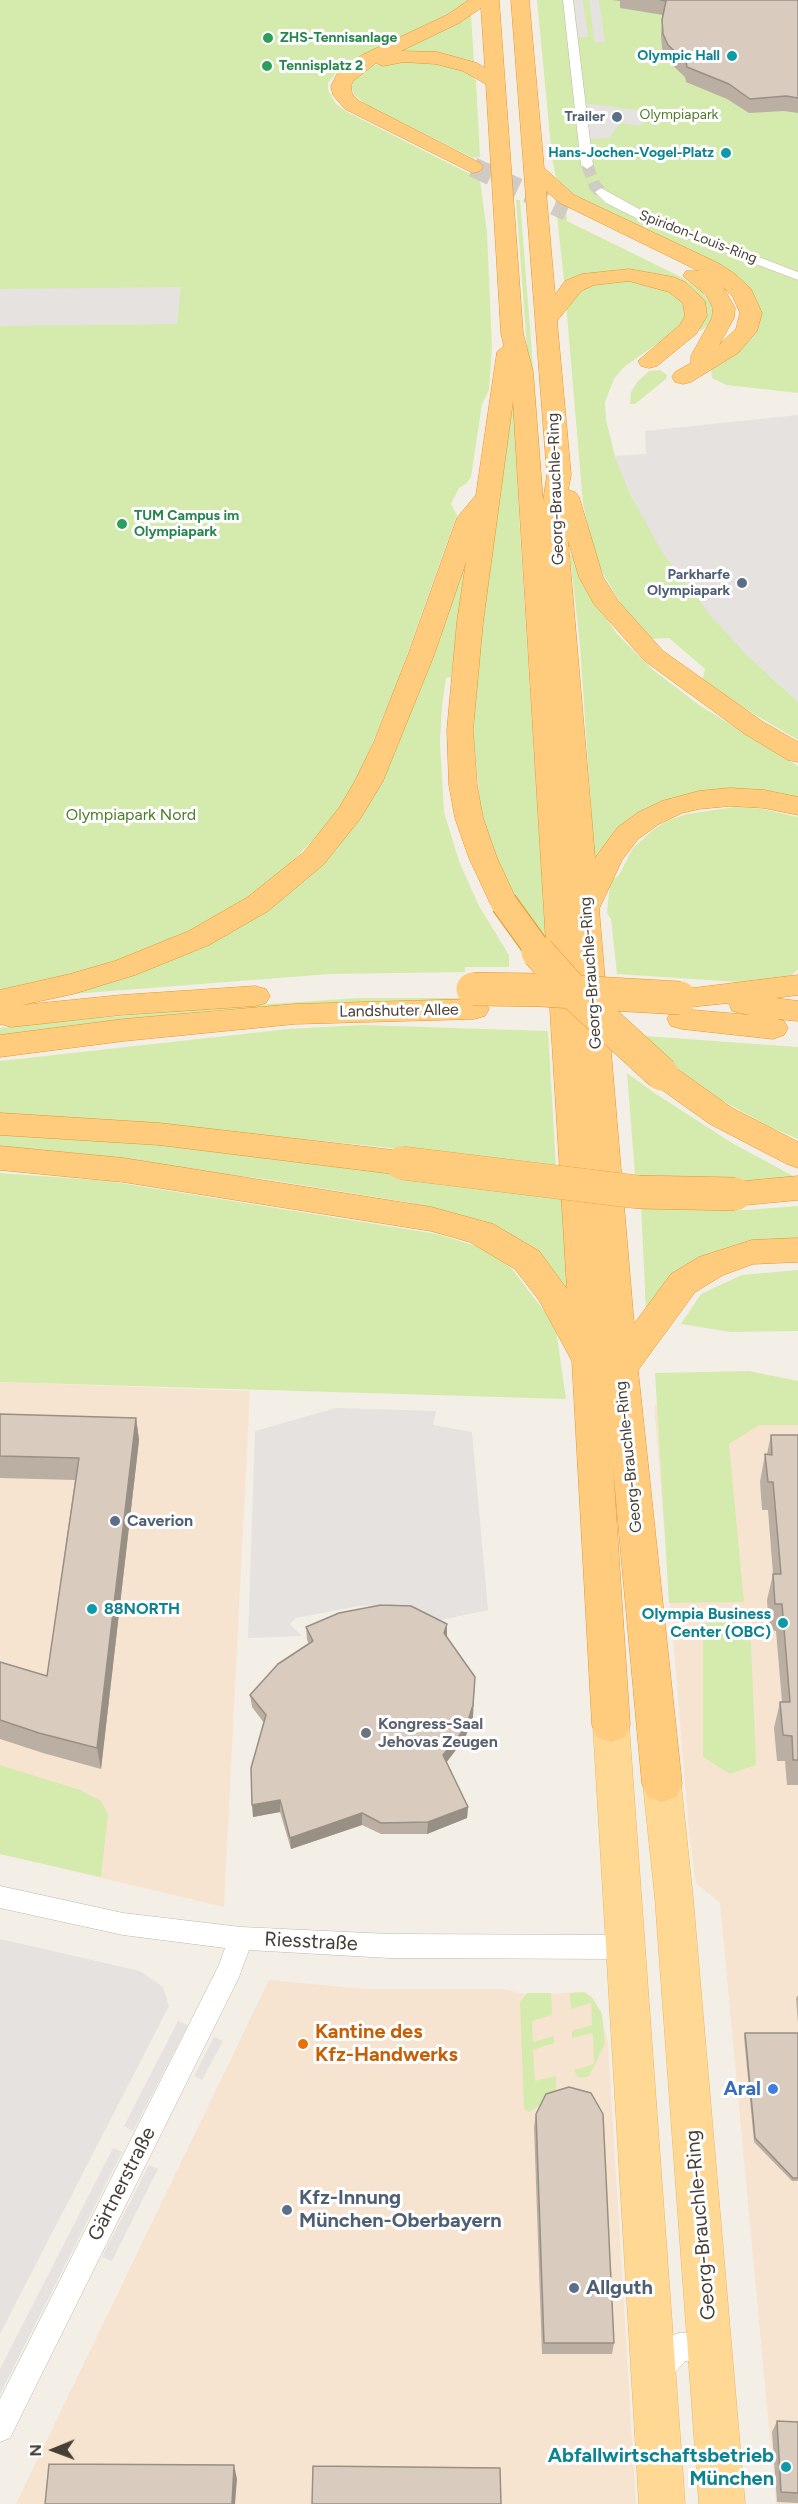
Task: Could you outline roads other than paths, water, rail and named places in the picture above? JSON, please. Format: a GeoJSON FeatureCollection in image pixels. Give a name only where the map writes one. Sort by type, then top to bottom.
{"type":"FeatureCollection","features":[{"type":"Feature","properties":{"kind":"highway"},"geometry":{"type":"LineString","coordinates":[[473,167],[352,105],[344,95],[341,86],[344,78],[369,59],[453,19],[469,10],[479,0]]}},
{"type":"Feature","properties":{"kind":"highway","name":"Georg-Brauchle-Ring"},"geometry":{"type":"LineString","coordinates":[[490,0],[512,333],[523,384],[605,1367],[662,1784]]}},
{"type":"Feature","properties":{"kind":"highway","name":"Georg-Brauchle-Ring"},"geometry":{"type":"LineString","coordinates":[[520,0],[559,475],[554,511],[586,906],[605,1367],[611,1725]]}},
{"type":"Feature","properties":{"kind":"highway"},"geometry":{"type":"LineString","coordinates":[[360,66],[396,57],[437,57],[470,67],[496,82]]}},
{"type":"Feature","properties":{"kind":"highway"},"geometry":{"type":"LineString","coordinates":[[534,170],[567,199],[710,268],[727,279],[743,294],[751,313],[746,332],[730,348],[683,377]]}},
{"type":"Feature","properties":{"kind":"highway"},"geometry":{"type":"LineString","coordinates":[[567,211],[704,282],[715,291],[724,308],[723,318],[702,356],[702,364]]}},
{"type":"Feature","properties":{"kind":"highway"},"geometry":{"type":"LineString","coordinates":[[546,321],[573,286],[590,279],[629,275],[665,282],[677,287],[694,301],[696,316],[688,329],[649,361],[716,329]]}},
{"type":"Feature","properties":{"kind":"highway"},"geometry":{"type":"LineString","coordinates":[[512,333],[503,373],[464,678],[460,730],[463,785],[469,818],[483,858],[504,903],[535,948],[579,998],[662,1074],[721,1116],[798,1156]]}},
{"type":"Feature","properties":{"kind":"highway"},"geometry":{"type":"LineString","coordinates":[[559,475],[591,577],[607,604],[628,629],[654,656],[693,687],[798,754]]}},
{"type":"Feature","properties":{"kind":"highway"},"geometry":{"type":"LineString","coordinates":[[0,1000],[73,984],[162,955],[199,938],[258,904],[314,858],[350,813],[369,781],[421,655],[469,518],[487,497]]}},
{"type":"Feature","properties":{"kind":"highway"},"geometry":{"type":"LineString","coordinates":[[586,906],[609,858],[628,833],[649,818],[672,807],[699,800],[730,797],[764,799],[798,806]]}},
{"type":"Feature","properties":{"kind":"highway"},"geometry":{"type":"LineString","coordinates":[[681,1009],[798,985]]}},
{"type":"Feature","properties":{"kind":"highway","name":"Landshuter Allee"},"geometry":{"type":"LineString","coordinates":[[0,1019],[194,999],[314,992],[681,1009],[798,1011]]}},
{"type":"Feature","properties":{"kind":"highway","name":"Landshuter Allee"},"geometry":{"type":"LineString","coordinates":[[0,1046],[124,1030],[474,999]]}},
{"type":"Feature","properties":{"kind":"highway","name":"Landshuter Allee"},"geometry":{"type":"LineString","coordinates":[[681,1009],[798,1031]]}},
{"type":"Feature","properties":{"kind":"highway"},"geometry":{"type":"LineString","coordinates":[[0,1124],[159,1134],[627,1191],[735,1194],[798,1188]]}},
{"type":"Feature","properties":{"kind":"highway"},"geometry":{"type":"LineString","coordinates":[[0,1158],[123,1170],[208,1183],[431,1219],[481,1233],[527,1260],[605,1367],[683,1283],[711,1266],[752,1252],[798,1250]]}},
{"type":"Feature","properties":{"kind":"main road","name":"Georg-Brauchle-Ring"},"geometry":{"type":"LineString","coordinates":[[611,1725],[662,2504]]}},
{"type":"Feature","properties":{"kind":"main road","name":"Georg-Brauchle-Ring"},"geometry":{"type":"LineString","coordinates":[[662,1784],[711,2347],[722,2504]]}},
{"type":"Feature","properties":{"kind":"main road"},"geometry":{"type":"LineString","coordinates":[[626,1947],[677,1946]]}},
{"type":"Feature","properties":{"kind":"street"},"geometry":{"type":"LineString","coordinates":[[568,0],[587,165]]}},
{"type":"Feature","properties":{"kind":"street","name":"Spiridon-Louis-Ring"},"geometry":{"type":"LineString","coordinates":[[601,192],[610,200],[648,219],[798,276]]}},
{"type":"Feature","properties":{"kind":"street","name":"Riesstraße"},"geometry":{"type":"LineString","coordinates":[[0,1897],[123,1924],[241,1938],[389,1946],[626,1947]]}},
{"type":"Feature","properties":{"kind":"street","name":"Gärtnerstraße"},"geometry":{"type":"LineString","coordinates":[[0,2428],[230,1969],[241,1938]]}},
{"type":"Feature","properties":{"kind":"street"},"geometry":{"type":"LineString","coordinates":[[653,2377],[679,2347],[711,2347]]}},
{"type":"Feature","properties":{"kind":"tunnel"},"geometry":{"type":"LineString","coordinates":[[587,165],[595,186],[601,192]]}},
{"type":"Feature","properties":{"kind":"tunnel"},"geometry":{"type":"LineString","coordinates":[[473,167],[567,211]]}},
{"type":"Feature","properties":{"kind":"place","name":"ZHS-Tennisanlage"},"geometry":{"type":"Point","coordinates":[268,38]}},
{"type":"Feature","properties":{"kind":"place","name":"Olympic Hall"},"geometry":{"type":"Point","coordinates":[732,56]}},
{"type":"Feature","properties":{"kind":"place","name":"Tennisplatz 2"},"geometry":{"type":"Point","coordinates":[267,66]}},
{"type":"Feature","properties":{"kind":"place","name":"Trailer"},"geometry":{"type":"Point","coordinates":[617,117]}},
{"type":"Feature","properties":{"kind":"place","name":"Hans-Jochen-Vogel-Platz"},"geometry":{"type":"Point","coordinates":[726,153]}},
{"type":"Feature","properties":{"kind":"place","name":"TUM Campus im Olympiapark"},"geometry":{"type":"Point","coordinates":[122,524]}},
{"type":"Feature","properties":{"kind":"place","name":"Parkharfe Olympiapark"},"geometry":{"type":"Point","coordinates":[742,583]}},
{"type":"Feature","properties":{"kind":"place","name":"Caverion"},"geometry":{"type":"Point","coordinates":[115,1521]}},
{"type":"Feature","properties":{"kind":"place","name":"88NORTH"},"geometry":{"type":"Point","coordinates":[92,1609]}},
{"type":"Feature","properties":{"kind":"place","name":"Olympia Business Center (OBC)"},"geometry":{"type":"Point","coordinates":[783,1623]}},
{"type":"Feature","properties":{"kind":"place","name":"Kongress-Saal Jehovas Zeugen"},"geometry":{"type":"Point","coordinates":[366,1733]}},
{"type":"Feature","properties":{"kind":"place","name":"Kantine des Kfz-Handwerks"},"geometry":{"type":"Point","coordinates":[303,2044]}},
{"type":"Feature","properties":{"kind":"place","name":"Aral"},"geometry":{"type":"Point","coordinates":[773,2089]}},
{"type":"Feature","properties":{"kind":"place","name":"Kfz-Innung München-Oberbayern"},"geometry":{"type":"Point","coordinates":[287,2210]}},
{"type":"Feature","properties":{"kind":"place","name":"Allguth"},"geometry":{"type":"Point","coordinates":[574,2288]}},
{"type":"Feature","properties":{"kind":"place","name":"Abfallwirtschaftsbetrieb München"},"geometry":{"type":"Point","coordinates":[786,2467]}},
{"type":"Feature","properties":{"kind":"park label","name":"Olympiapark"},"geometry":{"type":"Point","coordinates":[679,115]}},
{"type":"Feature","properties":{"kind":"park label","name":"Olympiapark Nord"},"geometry":{"type":"Point","coordinates":[131,815]}}]}
